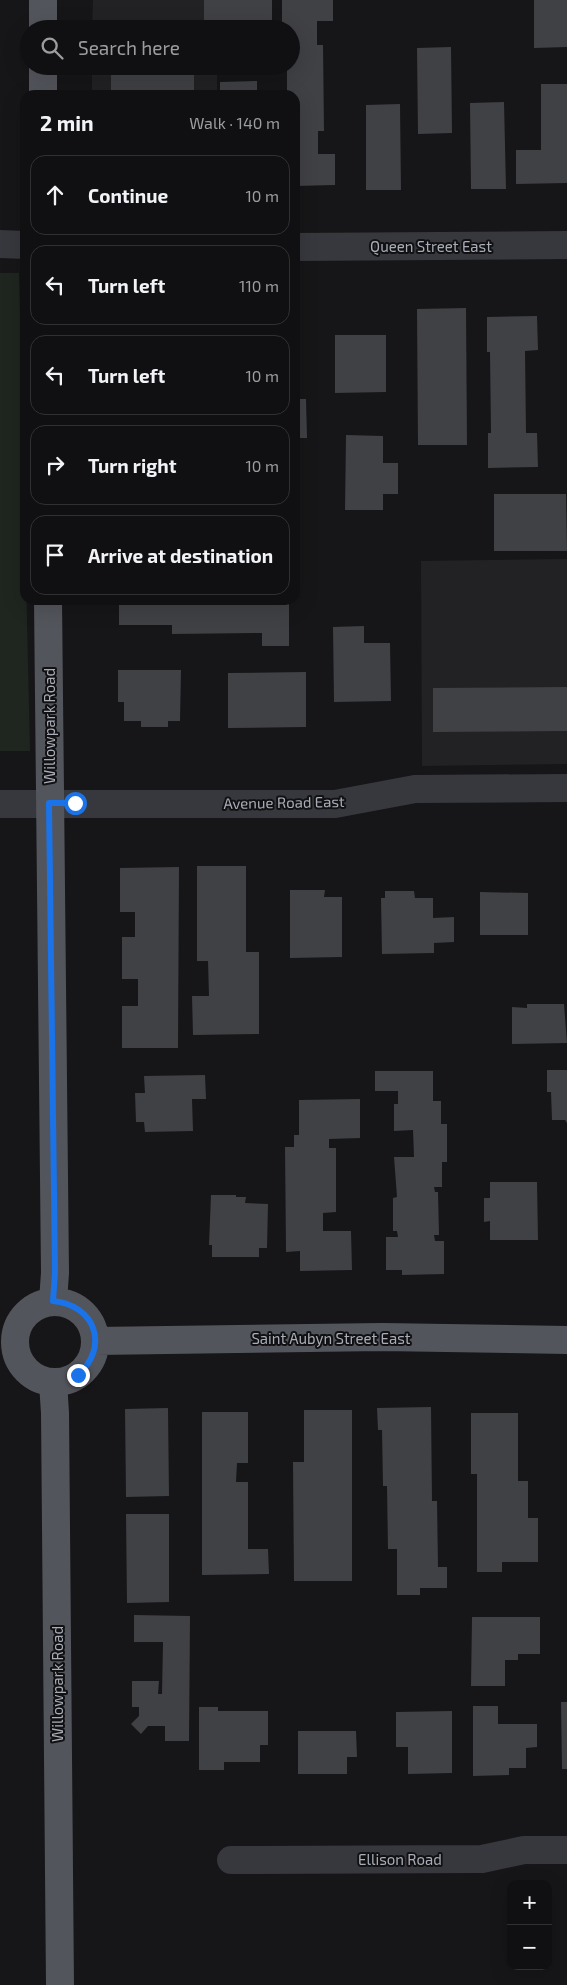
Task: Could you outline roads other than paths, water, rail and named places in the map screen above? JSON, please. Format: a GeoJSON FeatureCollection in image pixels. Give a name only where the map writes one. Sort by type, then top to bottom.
{"type":"FeatureCollection","features":[{"type":"Feature","properties":{"kind":"main road"},"geometry":{"type":"LineString","coordinates":[[43,0],[43,20]]}},
{"type":"Feature","properties":{"kind":"main road"},"geometry":{"type":"LineString","coordinates":[[43,75],[43,90]]}},
{"type":"Feature","properties":{"kind":"main road","name":"Willowpark Road"},"geometry":{"type":"LineString","coordinates":[[48,605],[55,1254],[53,1301]]}},
{"type":"Feature","properties":{"kind":"main road"},"geometry":{"type":"LineString","coordinates":[[53,1301],[66,1302],[78,1308],[87,1317],[93,1328],[96,1341],[94,1354],[88,1366],[78,1375],[66,1381],[53,1382],[40,1379],[30,1373],[7,1344],[27,1313],[39,1305],[53,1301]]}},
{"type":"Feature","properties":{"kind":"main road","name":"Saint Aubyn Street East"},"geometry":{"type":"LineString","coordinates":[[96,1341],[382,1337],[567,1340]]}},
{"type":"Feature","properties":{"kind":"main road","name":"Willowpark Road"},"geometry":{"type":"LineString","coordinates":[[53,1382],[55,1413],[60,1985]]}},
{"type":"Feature","properties":{"kind":"street"},"geometry":{"type":"LineString","coordinates":[[0,244],[20,245]]}},
{"type":"Feature","properties":{"kind":"street","name":"Queen Street East"},"geometry":{"type":"LineString","coordinates":[[300,247],[567,245]]}},
{"type":"Feature","properties":{"kind":"street","name":"Avenue Road East"},"geometry":{"type":"LineString","coordinates":[[0,804],[335,804],[415,789],[567,788]]}},
{"type":"Feature","properties":{"kind":"street","name":"Ellison Road"},"geometry":{"type":"LineString","coordinates":[[231,1860],[482,1859],[524,1850],[567,1850]]}}]}
